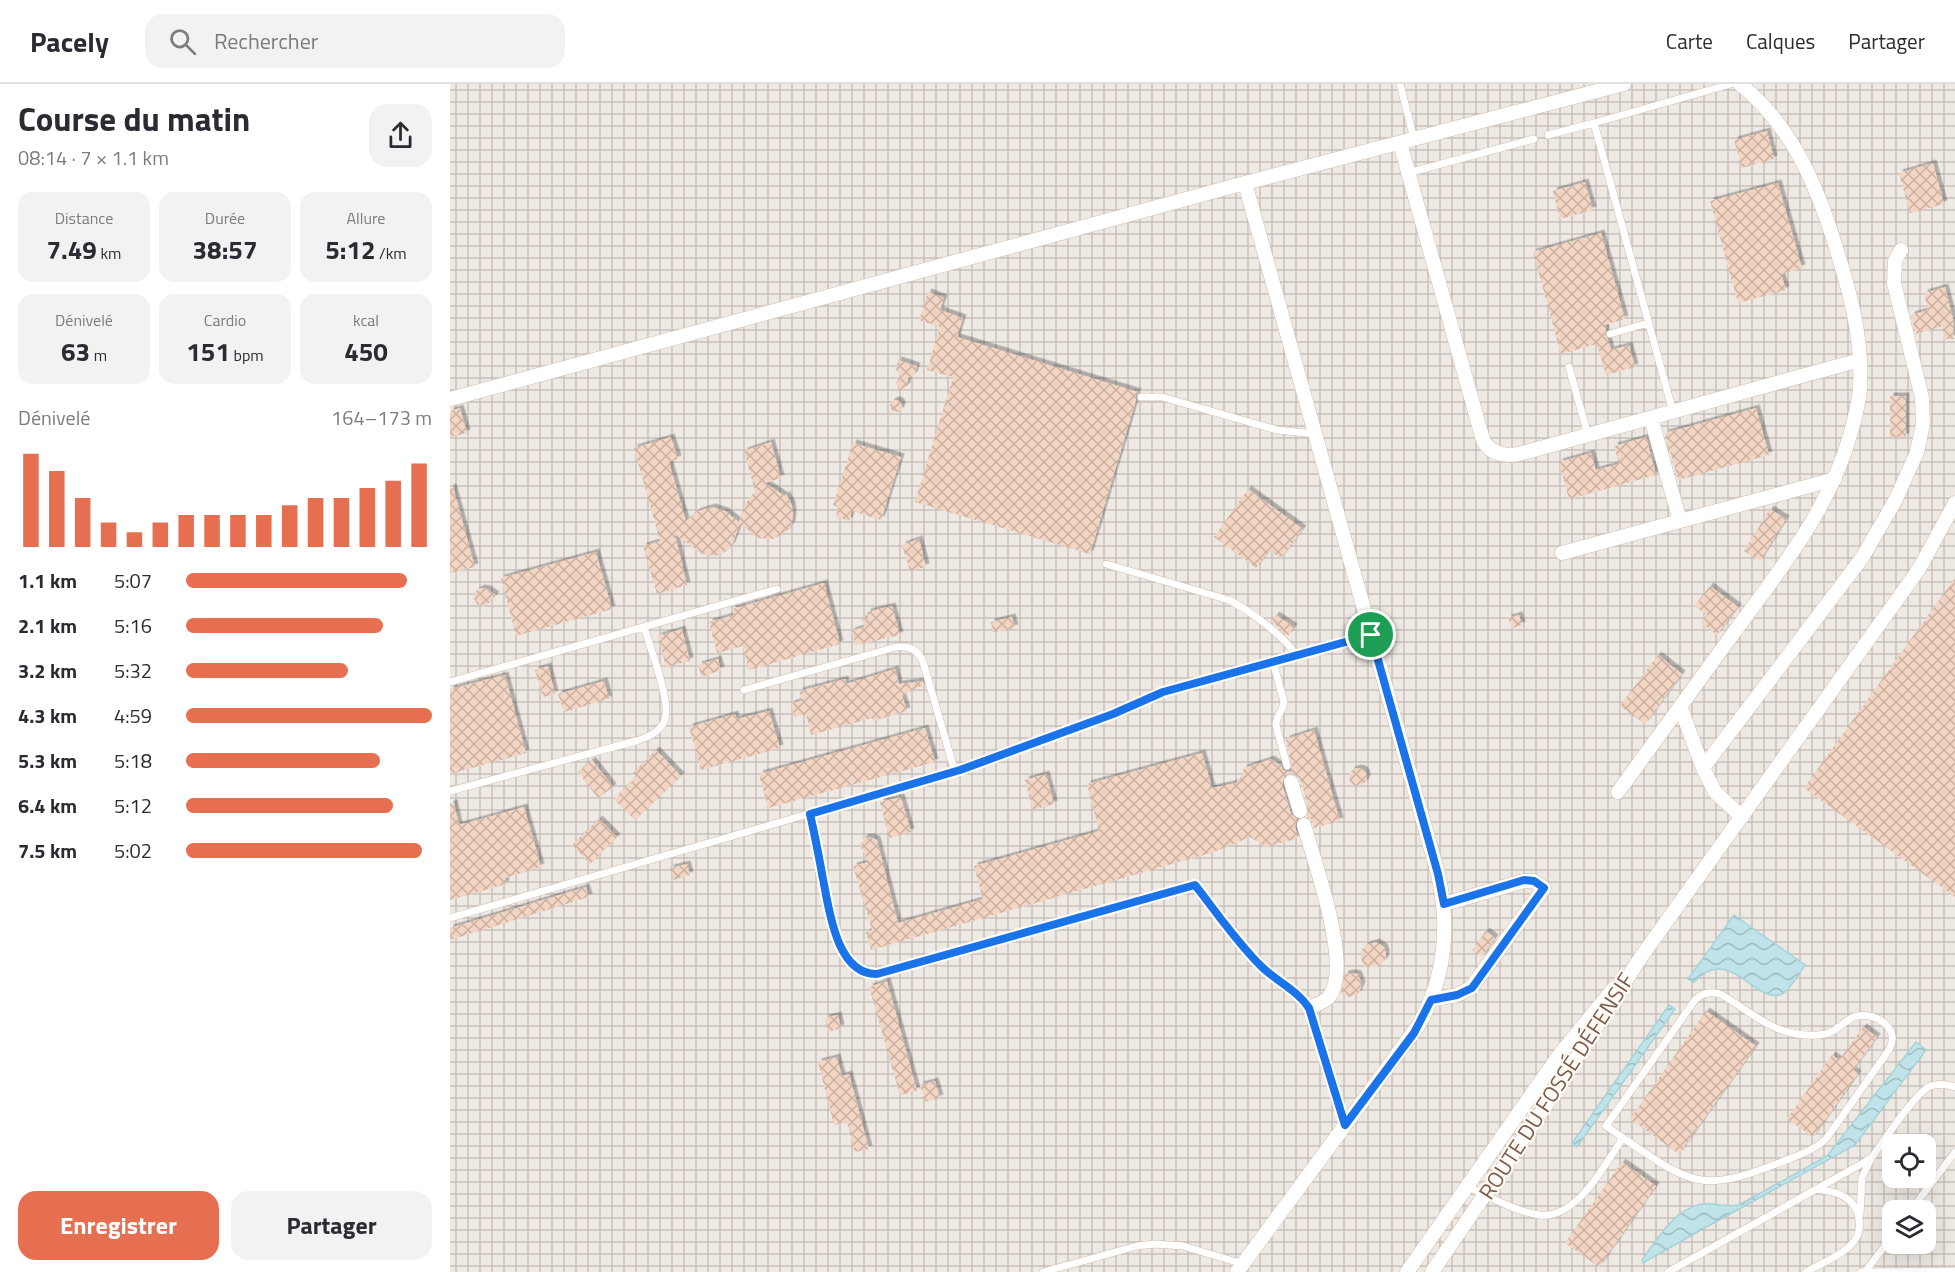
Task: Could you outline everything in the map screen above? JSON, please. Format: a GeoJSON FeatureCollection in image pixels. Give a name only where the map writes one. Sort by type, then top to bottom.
{"type":"FeatureCollection","features":[{"type":"Feature","properties":{"kind":"street"},"geometry":{"type":"LineString","coordinates":[[450,399],[1245,183],[1624,84]]}},
{"type":"Feature","properties":{"kind":"street"},"geometry":{"type":"LineString","coordinates":[[1618,792],[1805,535],[1835,479],[1856,414],[1860,389],[1858,332],[1848,287],[1818,191],[1784,131],[1754,96],[1740,84]]}},
{"type":"Feature","properties":{"kind":"street"},"geometry":{"type":"LineString","coordinates":[[1400,143],[1485,445],[1496,452],[1514,455],[1860,360]]}},
{"type":"Feature","properties":{"kind":"street"},"geometry":{"type":"LineString","coordinates":[[1240,1268],[1414,1033],[1431,1000],[1443,960],[1445,930],[1444,904],[1438,874],[1245,183]]}},
{"type":"Feature","properties":{"kind":"street"},"geometry":{"type":"LineString","coordinates":[[1703,768],[1862,558],[1896,499],[1917,452],[1923,424],[1922,398],[1894,283],[1895,261],[1901,250]]}},
{"type":"Feature","properties":{"kind":"street"},"geometry":{"type":"LineString","coordinates":[[1651,418],[1680,521]]}},
{"type":"Feature","properties":{"kind":"street"},"geometry":{"type":"LineString","coordinates":[[1562,553],[1835,479]]}},
{"type":"Feature","properties":{"kind":"street"},"geometry":{"type":"LineString","coordinates":[[1641,957],[1910,583],[1955,503]]}},
{"type":"Feature","properties":{"kind":"street"},"geometry":{"type":"LineString","coordinates":[[1940,533],[1955,518]]}},
{"type":"Feature","properties":{"kind":"street"},"geometry":{"type":"LineString","coordinates":[[1680,706],[1703,768],[1715,792],[1742,817]]}},
{"type":"Feature","properties":{"kind":"street"},"geometry":{"type":"LineString","coordinates":[[1292,782],[1299,811]]}},
{"type":"Feature","properties":{"kind":"street"},"geometry":{"type":"LineString","coordinates":[[1304,825],[1334,934],[1337,960],[1334,984],[1329,997],[1309,1008]]}},
{"type":"Feature","properties":{"kind":"street"},"geometry":{"type":"LineString","coordinates":[[1431,1000],[1457,995],[1472,988],[1544,888],[1534,881],[1524,880],[1444,904]]}},
{"type":"Feature","properties":{"kind":"street","name":"ROUTE DU FOSSÉ DÉFENSIF"},"geometry":{"type":"LineString","coordinates":[[1407,1272],[1567,1045],[1641,957]]}},
{"type":"Feature","properties":{"kind":"street","name":"ROUTE DU FOSSÉ DÉFENSIF"},"geometry":{"type":"LineString","coordinates":[[1432,1272],[1605,1015],[1641,957]]}},
{"type":"Feature","properties":{"kind":"lane"},"geometry":{"type":"LineString","coordinates":[[1400,84],[1414,139]]}},
{"type":"Feature","properties":{"kind":"lane"},"geometry":{"type":"LineString","coordinates":[[1548,135],[1731,84]]}},
{"type":"Feature","properties":{"kind":"lane"},"geometry":{"type":"LineString","coordinates":[[1594,123],[1673,412]]}},
{"type":"Feature","properties":{"kind":"lane"},"geometry":{"type":"LineString","coordinates":[[1408,173],[1534,139]]}},
{"type":"Feature","properties":{"kind":"lane"},"geometry":{"type":"LineString","coordinates":[[1610,334],[1648,323]]}},
{"type":"Feature","properties":{"kind":"lane"},"geometry":{"type":"LineString","coordinates":[[1569,367],[1588,435]]}},
{"type":"Feature","properties":{"kind":"lane"},"geometry":{"type":"LineString","coordinates":[[1142,397],[1158,396],[1277,430],[1315,434]]}},
{"type":"Feature","properties":{"kind":"lane"},"geometry":{"type":"LineString","coordinates":[[1107,564],[1229,600],[1287,643],[1296,656]]}},
{"type":"Feature","properties":{"kind":"lane"},"geometry":{"type":"LineString","coordinates":[[450,682],[777,589]]}},
{"type":"Feature","properties":{"kind":"lane"},"geometry":{"type":"LineString","coordinates":[[450,790],[636,741],[659,730],[666,718],[665,699],[644,627]]}},
{"type":"Feature","properties":{"kind":"lane"},"geometry":{"type":"LineString","coordinates":[[450,918],[955,772],[1113,714],[1163,692],[1371,635]]}},
{"type":"Feature","properties":{"kind":"lane"},"geometry":{"type":"LineString","coordinates":[[744,690],[896,647],[913,649],[921,656],[955,772]]}},
{"type":"Feature","properties":{"kind":"lane"},"geometry":{"type":"LineString","coordinates":[[1273,662],[1284,702],[1275,725],[1287,766]]}},
{"type":"Feature","properties":{"kind":"lane"},"geometry":{"type":"LineString","coordinates":[[810,814],[835,933],[848,958],[858,968],[871,974],[1195,885],[1250,954],[1302,999],[1309,1008],[1345,1125]]}},
{"type":"Feature","properties":{"kind":"lane"},"geometry":{"type":"LineString","coordinates":[[1719,993],[1776,1028],[1792,1033],[1827,1034],[1849,1020],[1862,1016],[1880,1020],[1891,1030],[1893,1041],[1889,1050],[1826,1139],[1811,1150],[1746,1176],[1714,1181],[1690,1179],[1677,1173],[1623,1138],[1606,1126],[1695,1000],[1702,994],[1719,993]]}},
{"type":"Feature","properties":{"kind":"lane"},"geometry":{"type":"LineString","coordinates":[[1806,1272],[1848,1248],[1857,1237],[1860,1223],[1862,1177],[1866,1166],[1916,1099],[1931,1086],[1943,1084],[1955,1087]]}},
{"type":"Feature","properties":{"kind":"lane"},"geometry":{"type":"LineString","coordinates":[[1466,1186],[1535,1214],[1552,1215],[1565,1210],[1580,1199],[1623,1138]]}},
{"type":"Feature","properties":{"kind":"lane"},"geometry":{"type":"LineString","coordinates":[[1919,1200],[1955,1152]]}},
{"type":"Feature","properties":{"kind":"lane"},"geometry":{"type":"LineString","coordinates":[[1668,1272],[1873,1156]]}},
{"type":"Feature","properties":{"kind":"lane"},"geometry":{"type":"LineString","coordinates":[[1816,1189],[1847,1198],[1856,1209],[1860,1223]]}},
{"type":"Feature","properties":{"kind":"lane"},"geometry":{"type":"LineString","coordinates":[[1043,1272],[1137,1246],[1154,1244],[1183,1246],[1240,1268]]}},
{"type":"Feature","properties":{"kind":"lane"},"geometry":{"type":"LineString","coordinates":[[1864,1272],[1882,1249]]}},
{"type":"Feature","properties":{"kind":"lane"},"geometry":{"type":"LineString","coordinates":[[1864,1272],[1955,1271]]}},
{"type":"Feature","properties":{"kind":"shaded area"},"geometry":{"type":"Polygon","coordinates":[[[450,84],[1955,84],[1955,1272],[450,1272],[450,84]]]}},
{"type":"Feature","properties":{"kind":"water"},"geometry":{"type":"Polygon","coordinates":[[[1734,915],[1805,965],[1792,985],[1782,994],[1772,995],[1762,992],[1731,972],[1719,969],[1707,972],[1694,982],[1688,979],[1734,915]]]}},
{"type":"Feature","properties":{"kind":"water"},"geometry":{"type":"Polygon","coordinates":[[[1669,1005],[1675,1009],[1577,1147],[1572,1143],[1669,1005]]]}},
{"type":"Feature","properties":{"kind":"water"},"geometry":{"type":"Polygon","coordinates":[[[1916,1042],[1926,1050],[1855,1145],[1643,1263],[1642,1260],[1660,1234],[1683,1212],[1702,1204],[1739,1205],[1827,1156],[1916,1042]]]}},
{"type":"Feature","properties":{"kind":"building"},"geometry":{"type":"Polygon","coordinates":[[[1767,131],[1774,159],[1742,168],[1734,140],[1767,131]]]}},
{"type":"Feature","properties":{"kind":"building"},"geometry":{"type":"Polygon","coordinates":[[[1933,163],[1944,204],[1910,213],[1899,173],[1933,163]]]}},
{"type":"Feature","properties":{"kind":"building"},"geometry":{"type":"Polygon","coordinates":[[[1585,182],[1593,210],[1560,219],[1553,191],[1585,182]]]}},
{"type":"Feature","properties":{"kind":"building"},"geometry":{"type":"Polygon","coordinates":[[[1778,183],[1802,268],[1781,274],[1786,290],[1738,303],[1710,201],[1778,183]]]}},
{"type":"Feature","properties":{"kind":"building"},"geometry":{"type":"Polygon","coordinates":[[[1601,233],[1625,319],[1604,325],[1605,335],[1611,350],[1629,345],[1635,367],[1606,375],[1597,344],[1561,354],[1533,252],[1601,233]]]}},
{"type":"Feature","properties":{"kind":"building"},"geometry":{"type":"Polygon","coordinates":[[[1945,287],[1953,319],[1954,339],[1943,339],[1943,326],[1916,334],[1911,315],[1928,310],[1924,293],[1945,287]]]}},
{"type":"Feature","properties":{"kind":"building"},"geometry":{"type":"Polygon","coordinates":[[[928,292],[944,298],[940,310],[963,318],[957,337],[1138,392],[1090,554],[915,502],[953,377],[927,370],[940,327],[919,320],[928,292]]]}},
{"type":"Feature","properties":{"kind":"building"},"geometry":{"type":"Polygon","coordinates":[[[898,360],[917,366],[914,375],[908,378],[907,386],[900,392],[896,383],[900,376],[896,370],[898,360]]]}},
{"type":"Feature","properties":{"kind":"building"},"geometry":{"type":"Polygon","coordinates":[[[1890,396],[1906,396],[1906,437],[1890,437],[1890,396]]]}},
{"type":"Feature","properties":{"kind":"building"},"geometry":{"type":"Polygon","coordinates":[[[896,400],[902,406],[896,412],[890,406],[896,400]]]}},
{"type":"Feature","properties":{"kind":"building"},"geometry":{"type":"Polygon","coordinates":[[[460,408],[467,433],[450,437],[450,411],[460,408]]]}},
{"type":"Feature","properties":{"kind":"building"},"geometry":{"type":"Polygon","coordinates":[[[1756,408],[1769,455],[1678,480],[1665,433],[1756,408]]]}},
{"type":"Feature","properties":{"kind":"building"},"geometry":{"type":"Polygon","coordinates":[[[671,437],[678,459],[669,462],[686,521],[698,511],[712,507],[725,511],[739,522],[745,504],[755,491],[744,451],[771,442],[781,478],[765,483],[785,496],[786,494],[792,505],[793,515],[792,524],[786,532],[773,539],[758,538],[740,524],[732,545],[725,552],[716,556],[702,554],[675,534],[687,585],[657,594],[643,546],[660,541],[634,448],[671,437]]]}},
{"type":"Feature","properties":{"kind":"building"},"geometry":{"type":"Polygon","coordinates":[[[1646,437],[1656,475],[1569,499],[1559,462],[1591,453],[1596,470],[1619,464],[1614,446],[1646,437]]]}},
{"type":"Feature","properties":{"kind":"building"},"geometry":{"type":"Polygon","coordinates":[[[853,443],[901,457],[881,520],[852,511],[849,521],[836,517],[838,507],[833,505],[853,443]]]}},
{"type":"Feature","properties":{"kind":"building"},"geometry":{"type":"Polygon","coordinates":[[[453,487],[475,567],[450,573],[450,488],[453,487]]]}},
{"type":"Feature","properties":{"kind":"building"},"geometry":{"type":"Polygon","coordinates":[[[1248,489],[1303,529],[1281,558],[1269,551],[1256,568],[1214,537],[1248,489]]]}},
{"type":"Feature","properties":{"kind":"building"},"geometry":{"type":"Polygon","coordinates":[[[1770,509],[1786,519],[1760,561],[1744,551],[1770,509]]]}},
{"type":"Feature","properties":{"kind":"building"},"geometry":{"type":"Polygon","coordinates":[[[919,539],[926,567],[910,571],[902,545],[919,539]]]}},
{"type":"Feature","properties":{"kind":"building"},"geometry":{"type":"Polygon","coordinates":[[[596,552],[612,609],[516,636],[501,578],[596,552]]]}},
{"type":"Feature","properties":{"kind":"building"},"geometry":{"type":"Polygon","coordinates":[[[1955,578],[1955,897],[1804,788],[1955,578]]]}},
{"type":"Feature","properties":{"kind":"building"},"geometry":{"type":"Polygon","coordinates":[[[824,583],[840,644],[749,670],[743,646],[717,653],[709,622],[734,615],[732,609],[824,583]]]}},
{"type":"Feature","properties":{"kind":"building"},"geometry":{"type":"Polygon","coordinates":[[[1710,586],[1738,607],[1717,635],[1701,623],[1707,615],[1694,606],[1710,586]]]}},
{"type":"Feature","properties":{"kind":"building"},"geometry":{"type":"Polygon","coordinates":[[[481,588],[496,595],[483,606],[477,604],[474,599],[476,591],[481,588]]]}},
{"type":"Feature","properties":{"kind":"building"},"geometry":{"type":"Polygon","coordinates":[[[892,606],[900,635],[856,645],[851,631],[864,627],[862,619],[868,618],[867,612],[892,606]]]}},
{"type":"Feature","properties":{"kind":"building"},"geometry":{"type":"Polygon","coordinates":[[[1276,615],[1294,627],[1288,636],[1271,621],[1276,615]]]}},
{"type":"Feature","properties":{"kind":"building"},"geometry":{"type":"Polygon","coordinates":[[[1519,615],[1522,625],[1512,628],[1508,618],[1519,615]]]}},
{"type":"Feature","properties":{"kind":"building"},"geometry":{"type":"Polygon","coordinates":[[[1012,617],[1015,628],[993,632],[991,622],[1012,617]]]}},
{"type":"Feature","properties":{"kind":"building"},"geometry":{"type":"Polygon","coordinates":[[[682,629],[690,661],[666,667],[658,636],[682,629]]]}},
{"type":"Feature","properties":{"kind":"building"},"geometry":{"type":"Polygon","coordinates":[[[1658,655],[1682,674],[1645,724],[1620,706],[1658,655]]]}},
{"type":"Feature","properties":{"kind":"building"},"geometry":{"type":"Polygon","coordinates":[[[718,659],[721,670],[702,677],[698,665],[718,659]]]}},
{"type":"Feature","properties":{"kind":"building"},"geometry":{"type":"Polygon","coordinates":[[[548,666],[555,694],[543,697],[535,670],[548,666]]]}},
{"type":"Feature","properties":{"kind":"building"},"geometry":{"type":"Polygon","coordinates":[[[895,669],[899,684],[923,681],[924,685],[902,695],[907,711],[811,735],[806,714],[795,717],[791,704],[802,700],[799,691],[845,679],[846,684],[895,669]]]}},
{"type":"Feature","properties":{"kind":"building"},"geometry":{"type":"Polygon","coordinates":[[[505,675],[526,753],[450,774],[450,689],[505,675]]]}},
{"type":"Feature","properties":{"kind":"building"},"geometry":{"type":"Polygon","coordinates":[[[604,681],[609,699],[564,712],[558,694],[604,681]]]}},
{"type":"Feature","properties":{"kind":"building"},"geometry":{"type":"Polygon","coordinates":[[[769,711],[780,748],[701,770],[689,727],[735,714],[736,719],[769,711]]]}},
{"type":"Feature","properties":{"kind":"building"},"geometry":{"type":"Polygon","coordinates":[[[925,728],[935,762],[768,808],[759,774],[925,728]]]}},
{"type":"Feature","properties":{"kind":"building"},"geometry":{"type":"Polygon","coordinates":[[[1314,730],[1340,821],[1314,828],[1311,819],[1307,817],[1309,808],[1300,779],[1293,773],[1286,739],[1314,730]]]}},
{"type":"Feature","properties":{"kind":"building"},"geometry":{"type":"Polygon","coordinates":[[[656,750],[681,776],[635,820],[614,799],[637,776],[633,773],[656,750]]]}},
{"type":"Feature","properties":{"kind":"building"},"geometry":{"type":"Polygon","coordinates":[[[1202,753],[1212,788],[1236,783],[1244,768],[1271,759],[1283,770],[1293,773],[1285,776],[1282,784],[1291,814],[1297,819],[1295,827],[1298,836],[1295,839],[1266,847],[1250,837],[1214,852],[871,950],[866,932],[872,930],[853,866],[869,862],[861,847],[865,837],[877,840],[898,923],[983,899],[974,866],[1099,831],[1087,784],[1202,753]]]}},
{"type":"Feature","properties":{"kind":"building"},"geometry":{"type":"Polygon","coordinates":[[[592,760],[613,787],[598,798],[578,772],[592,760]]]}},
{"type":"Feature","properties":{"kind":"building"},"geometry":{"type":"Polygon","coordinates":[[[1358,768],[1364,771],[1367,777],[1364,783],[1358,786],[1352,783],[1349,777],[1352,771],[1358,768]]]}},
{"type":"Feature","properties":{"kind":"building"},"geometry":{"type":"Polygon","coordinates":[[[1046,774],[1054,804],[1033,810],[1025,780],[1046,774]]]}},
{"type":"Feature","properties":{"kind":"building"},"geometry":{"type":"Polygon","coordinates":[[[901,797],[911,832],[889,838],[880,802],[901,797]]]}},
{"type":"Feature","properties":{"kind":"building"},"geometry":{"type":"Polygon","coordinates":[[[454,803],[459,825],[524,807],[541,867],[505,878],[506,884],[450,900],[450,804],[454,803]]]}},
{"type":"Feature","properties":{"kind":"building"},"geometry":{"type":"Polygon","coordinates":[[[599,819],[617,837],[590,864],[572,845],[599,819]]]}},
{"type":"Feature","properties":{"kind":"building"},"geometry":{"type":"Polygon","coordinates":[[[687,864],[690,875],[674,880],[670,868],[687,864]]]}},
{"type":"Feature","properties":{"kind":"building"},"geometry":{"type":"Polygon","coordinates":[[[586,887],[589,897],[450,940],[450,928],[586,887]]]}},
{"type":"Feature","properties":{"kind":"building"},"geometry":{"type":"Polygon","coordinates":[[[1486,931],[1495,938],[1482,957],[1472,950],[1486,931]]]}},
{"type":"Feature","properties":{"kind":"building"},"geometry":{"type":"Polygon","coordinates":[[[1376,942],[1384,947],[1385,960],[1377,967],[1364,967],[1361,957],[1362,950],[1366,945],[1376,942]]]}},
{"type":"Feature","properties":{"kind":"building"},"geometry":{"type":"Polygon","coordinates":[[[1345,974],[1358,974],[1362,985],[1358,994],[1349,997],[1341,992],[1345,974]]]}},
{"type":"Feature","properties":{"kind":"building"},"geometry":{"type":"Polygon","coordinates":[[[887,981],[917,1091],[900,1095],[869,987],[887,981]]]}},
{"type":"Feature","properties":{"kind":"building"},"geometry":{"type":"Polygon","coordinates":[[[1706,1011],[1756,1046],[1679,1154],[1630,1119],[1706,1011]]]}},
{"type":"Feature","properties":{"kind":"building"},"geometry":{"type":"Polygon","coordinates":[[[838,1015],[841,1028],[828,1032],[825,1018],[838,1015]]]}},
{"type":"Feature","properties":{"kind":"building"},"geometry":{"type":"Polygon","coordinates":[[[1863,1027],[1877,1037],[1853,1070],[1858,1074],[1813,1137],[1787,1119],[1832,1055],[1839,1060],[1863,1027]]]}},
{"type":"Feature","properties":{"kind":"building"},"geometry":{"type":"Polygon","coordinates":[[[837,1057],[842,1076],[849,1074],[869,1149],[855,1152],[847,1122],[834,1125],[818,1062],[837,1057]]]}},
{"type":"Feature","properties":{"kind":"building"},"geometry":{"type":"Polygon","coordinates":[[[935,1081],[940,1098],[925,1102],[920,1085],[935,1081]]]}},
{"type":"Feature","properties":{"kind":"building"},"geometry":{"type":"Polygon","coordinates":[[[1622,1162],[1656,1186],[1599,1267],[1565,1243],[1622,1162]]]}},
{"type":"Feature","properties":{"kind":"route"},"geometry":{"type":"LineString","coordinates":[[1371,635],[1438,874],[1444,904],[1524,880],[1534,881],[1544,888],[1472,988],[1457,995],[1431,1000],[1414,1033],[1345,1125],[1306,1003],[1250,954],[1195,885],[877,974],[871,974],[858,968],[843,951],[832,922],[810,814],[960,770],[1113,714],[1156,694],[1371,635]]}}]}
